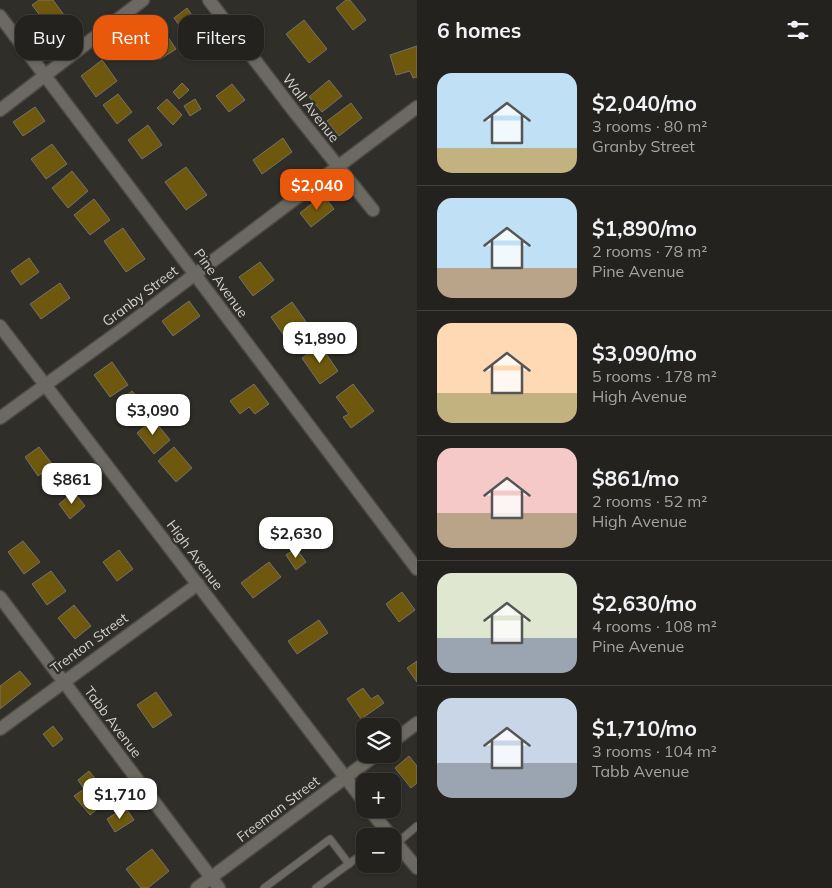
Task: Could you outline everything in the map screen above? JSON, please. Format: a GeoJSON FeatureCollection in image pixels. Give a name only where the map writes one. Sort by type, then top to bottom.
{"type":"FeatureCollection","features":[{"type":"Feature","properties":{"kind":"street"},"geometry":{"type":"LineString","coordinates":[[0,110],[143,0]]}},
{"type":"Feature","properties":{"kind":"street","name":"Wall Avenue"},"geometry":{"type":"LineString","coordinates":[[209,0],[373,210]]}},
{"type":"Feature","properties":{"kind":"street","name":"Pine Avenue"},"geometry":{"type":"LineString","coordinates":[[0,16],[102,153],[196,273],[325,450],[417,569]]}},
{"type":"Feature","properties":{"kind":"street","name":"Granby Street"},"geometry":{"type":"LineString","coordinates":[[0,418],[417,107]]}},
{"type":"Feature","properties":{"kind":"street","name":"High Avenue"},"geometry":{"type":"LineString","coordinates":[[0,326],[356,792]]}},
{"type":"Feature","properties":{"kind":"street","name":"Trenton Street"},"geometry":{"type":"LineString","coordinates":[[0,729],[63,681],[198,584]]}},
{"type":"Feature","properties":{"kind":"street","name":"Tabb Avenue"},"geometry":{"type":"LineString","coordinates":[[0,597],[215,883]]}},
{"type":"Feature","properties":{"kind":"street"},"geometry":{"type":"LineString","coordinates":[[401,735],[417,723]]}},
{"type":"Feature","properties":{"kind":"street","name":"Freeman Street"},"geometry":{"type":"LineString","coordinates":[[197,888],[215,883],[365,763]]}},
{"type":"Feature","properties":{"kind":"street"},"geometry":{"type":"LineString","coordinates":[[376,818],[383,828]]}},
{"type":"Feature","properties":{"kind":"street"},"geometry":{"type":"LineString","coordinates":[[401,850],[417,868]]}},
{"type":"Feature","properties":{"kind":"lane"},"geometry":{"type":"LineString","coordinates":[[401,833],[417,826]]}},
{"type":"Feature","properties":{"kind":"lane"},"geometry":{"type":"LineString","coordinates":[[268,887],[330,839],[349,864]]}},
{"type":"Feature","properties":{"kind":"lane"},"geometry":{"type":"LineString","coordinates":[[316,888],[356,859]]}},
{"type":"Feature","properties":{"kind":"building"},"geometry":{"type":"Polygon","coordinates":[[[39,0],[53,0],[64,15],[40,15],[32,5],[39,0]]]}},
{"type":"Feature","properties":{"kind":"building"},"geometry":{"type":"Polygon","coordinates":[[[346,0],[350,0],[366,20],[353,30],[336,8],[346,0]]]}},
{"type":"Feature","properties":{"kind":"building"},"geometry":{"type":"Polygon","coordinates":[[[187,8],[192,15],[178,15],[178,24],[174,18],[187,8]]]}},
{"type":"Feature","properties":{"kind":"building"},"geometry":{"type":"Polygon","coordinates":[[[304,20],[327,49],[309,63],[286,34],[304,20]]]}},
{"type":"Feature","properties":{"kind":"building"},"geometry":{"type":"Polygon","coordinates":[[[168,37],[176,49],[168,54],[168,37]]]}},
{"type":"Feature","properties":{"kind":"building"},"geometry":{"type":"Polygon","coordinates":[[[417,46],[417,77],[413,78],[410,71],[396,75],[390,55],[417,46]]]}},
{"type":"Feature","properties":{"kind":"building"},"geometry":{"type":"Polygon","coordinates":[[[102,60],[117,81],[96,97],[81,76],[102,60]]]}},
{"type":"Feature","properties":{"kind":"building"},"geometry":{"type":"Polygon","coordinates":[[[329,80],[342,96],[322,112],[309,97],[329,80]]]}},
{"type":"Feature","properties":{"kind":"building"},"geometry":{"type":"Polygon","coordinates":[[[182,83],[189,90],[179,99],[173,92],[182,83]]]}},
{"type":"Feature","properties":{"kind":"building"},"geometry":{"type":"Polygon","coordinates":[[[232,84],[245,100],[229,112],[216,96],[232,84]]]}},
{"type":"Feature","properties":{"kind":"building"},"geometry":{"type":"Polygon","coordinates":[[[118,94],[132,112],[117,124],[103,105],[118,94]]]}},
{"type":"Feature","properties":{"kind":"building"},"geometry":{"type":"Polygon","coordinates":[[[167,99],[182,115],[173,125],[157,108],[167,99]]]}},
{"type":"Feature","properties":{"kind":"building"},"geometry":{"type":"Polygon","coordinates":[[[195,99],[201,109],[190,116],[184,106],[195,99]]]}},
{"type":"Feature","properties":{"kind":"building"},"geometry":{"type":"Polygon","coordinates":[[[351,103],[362,118],[339,136],[327,121],[351,103]]]}},
{"type":"Feature","properties":{"kind":"building"},"geometry":{"type":"Polygon","coordinates":[[[35,107],[45,121],[23,136],[13,122],[35,107]]]}},
{"type":"Feature","properties":{"kind":"building"},"geometry":{"type":"Polygon","coordinates":[[[148,125],[162,145],[142,159],[128,140],[148,125]]]}},
{"type":"Feature","properties":{"kind":"building"},"geometry":{"type":"Polygon","coordinates":[[[283,138],[292,152],[262,174],[253,160],[283,138]]]}},
{"type":"Feature","properties":{"kind":"building"},"geometry":{"type":"Polygon","coordinates":[[[52,144],[67,164],[46,179],[31,159],[52,144]]]}},
{"type":"Feature","properties":{"kind":"building"},"geometry":{"type":"Polygon","coordinates":[[[186,167],[207,195],[186,210],[165,182],[186,167]]]}},
{"type":"Feature","properties":{"kind":"building"},"geometry":{"type":"Polygon","coordinates":[[[72,171],[88,191],[68,208],[52,188],[72,171]]]}},
{"type":"Feature","properties":{"kind":"building"},"geometry":{"type":"Polygon","coordinates":[[[323,195],[334,209],[311,227],[300,213],[323,195]]]}},
{"type":"Feature","properties":{"kind":"building"},"geometry":{"type":"Polygon","coordinates":[[[94,199],[110,220],[90,235],[74,215],[94,199]]]}},
{"type":"Feature","properties":{"kind":"building"},"geometry":{"type":"Polygon","coordinates":[[[123,228],[145,259],[126,272],[104,241],[123,228]]]}},
{"type":"Feature","properties":{"kind":"building"},"geometry":{"type":"Polygon","coordinates":[[[29,258],[39,272],[21,285],[11,271],[29,258]]]}},
{"type":"Feature","properties":{"kind":"building"},"geometry":{"type":"Polygon","coordinates":[[[260,262],[274,280],[253,296],[239,277],[260,262]]]}},
{"type":"Feature","properties":{"kind":"building"},"geometry":{"type":"Polygon","coordinates":[[[60,283],[70,298],[41,319],[30,304],[60,283]]]}},
{"type":"Feature","properties":{"kind":"building"},"geometry":{"type":"Polygon","coordinates":[[[189,301],[200,316],[173,336],[162,321],[189,301]]]}},
{"type":"Feature","properties":{"kind":"building"},"geometry":{"type":"Polygon","coordinates":[[[292,302],[309,326],[287,340],[271,317],[292,302]]]}},
{"type":"Feature","properties":{"kind":"building"},"geometry":{"type":"Polygon","coordinates":[[[320,345],[338,371],[320,384],[302,358],[320,345]]]}},
{"type":"Feature","properties":{"kind":"building"},"geometry":{"type":"Polygon","coordinates":[[[112,362],[128,385],[110,397],[94,375],[112,362]]]}},
{"type":"Feature","properties":{"kind":"building"},"geometry":{"type":"Polygon","coordinates":[[[254,384],[269,404],[255,414],[249,407],[240,414],[230,401],[254,384]]]}},
{"type":"Feature","properties":{"kind":"building"},"geometry":{"type":"Polygon","coordinates":[[[353,384],[374,411],[351,428],[343,417],[349,414],[336,397],[353,384]]]}},
{"type":"Feature","properties":{"kind":"building"},"geometry":{"type":"Polygon","coordinates":[[[132,391],[150,412],[133,425],[116,404],[132,391]]]}},
{"type":"Feature","properties":{"kind":"building"},"geometry":{"type":"Polygon","coordinates":[[[153,419],[170,440],[154,454],[137,433],[153,419]]]}},
{"type":"Feature","properties":{"kind":"building"},"geometry":{"type":"Polygon","coordinates":[[[39,447],[53,465],[38,476],[25,457],[39,447]]]}},
{"type":"Feature","properties":{"kind":"building"},"geometry":{"type":"Polygon","coordinates":[[[174,447],[192,468],[176,482],[158,461],[174,447]]]}},
{"type":"Feature","properties":{"kind":"building"},"geometry":{"type":"Polygon","coordinates":[[[74,492],[85,506],[70,519],[59,504],[74,492]]]}},
{"type":"Feature","properties":{"kind":"building"},"geometry":{"type":"Polygon","coordinates":[[[23,541],[40,562],[24,574],[8,552],[23,541]]]}},
{"type":"Feature","properties":{"kind":"building"},"geometry":{"type":"Polygon","coordinates":[[[296,548],[306,562],[296,570],[286,555],[296,548]]]}},
{"type":"Feature","properties":{"kind":"building"},"geometry":{"type":"Polygon","coordinates":[[[119,550],[133,569],[117,581],[103,562],[119,550]]]}},
{"type":"Feature","properties":{"kind":"building"},"geometry":{"type":"Polygon","coordinates":[[[269,562],[281,577],[253,598],[241,583],[269,562]]]}},
{"type":"Feature","properties":{"kind":"building"},"geometry":{"type":"Polygon","coordinates":[[[51,571],[66,591],[47,605],[32,584],[51,571]]]}},
{"type":"Feature","properties":{"kind":"building"},"geometry":{"type":"Polygon","coordinates":[[[402,592],[415,610],[399,622],[386,604],[402,592]]]}},
{"type":"Feature","properties":{"kind":"building"},"geometry":{"type":"Polygon","coordinates":[[[74,605],[91,626],[75,639],[58,618],[74,605]]]}},
{"type":"Feature","properties":{"kind":"building"},"geometry":{"type":"Polygon","coordinates":[[[319,620],[328,633],[297,654],[288,641],[319,620]]]}},
{"type":"Feature","properties":{"kind":"building"},"geometry":{"type":"Polygon","coordinates":[[[417,661],[417,682],[407,668],[417,661]]]}},
{"type":"Feature","properties":{"kind":"building"},"geometry":{"type":"Polygon","coordinates":[[[20,671],[31,684],[0,709],[0,686],[20,671]]]}},
{"type":"Feature","properties":{"kind":"building"},"geometry":{"type":"Polygon","coordinates":[[[363,688],[371,699],[378,695],[384,703],[360,718],[347,699],[363,688]]]}},
{"type":"Feature","properties":{"kind":"building"},"geometry":{"type":"Polygon","coordinates":[[[156,692],[172,715],[153,728],[137,705],[156,692]]]}},
{"type":"Feature","properties":{"kind":"building"},"geometry":{"type":"Polygon","coordinates":[[[53,726],[63,739],[53,747],[43,734],[53,726]]]}},
{"type":"Feature","properties":{"kind":"building"},"geometry":{"type":"Polygon","coordinates":[[[409,756],[417,766],[417,783],[411,788],[401,773],[395,768],[409,756]]]}},
{"type":"Feature","properties":{"kind":"building"},"geometry":{"type":"Polygon","coordinates":[[[89,771],[111,798],[90,815],[74,796],[84,789],[78,780],[89,771]]]}},
{"type":"Feature","properties":{"kind":"building"},"geometry":{"type":"Polygon","coordinates":[[[125,807],[134,820],[115,832],[107,819],[125,807]]]}},
{"type":"Feature","properties":{"kind":"building"},"geometry":{"type":"Polygon","coordinates":[[[152,849],[169,871],[148,888],[141,888],[126,869],[152,849]]]}}]}
